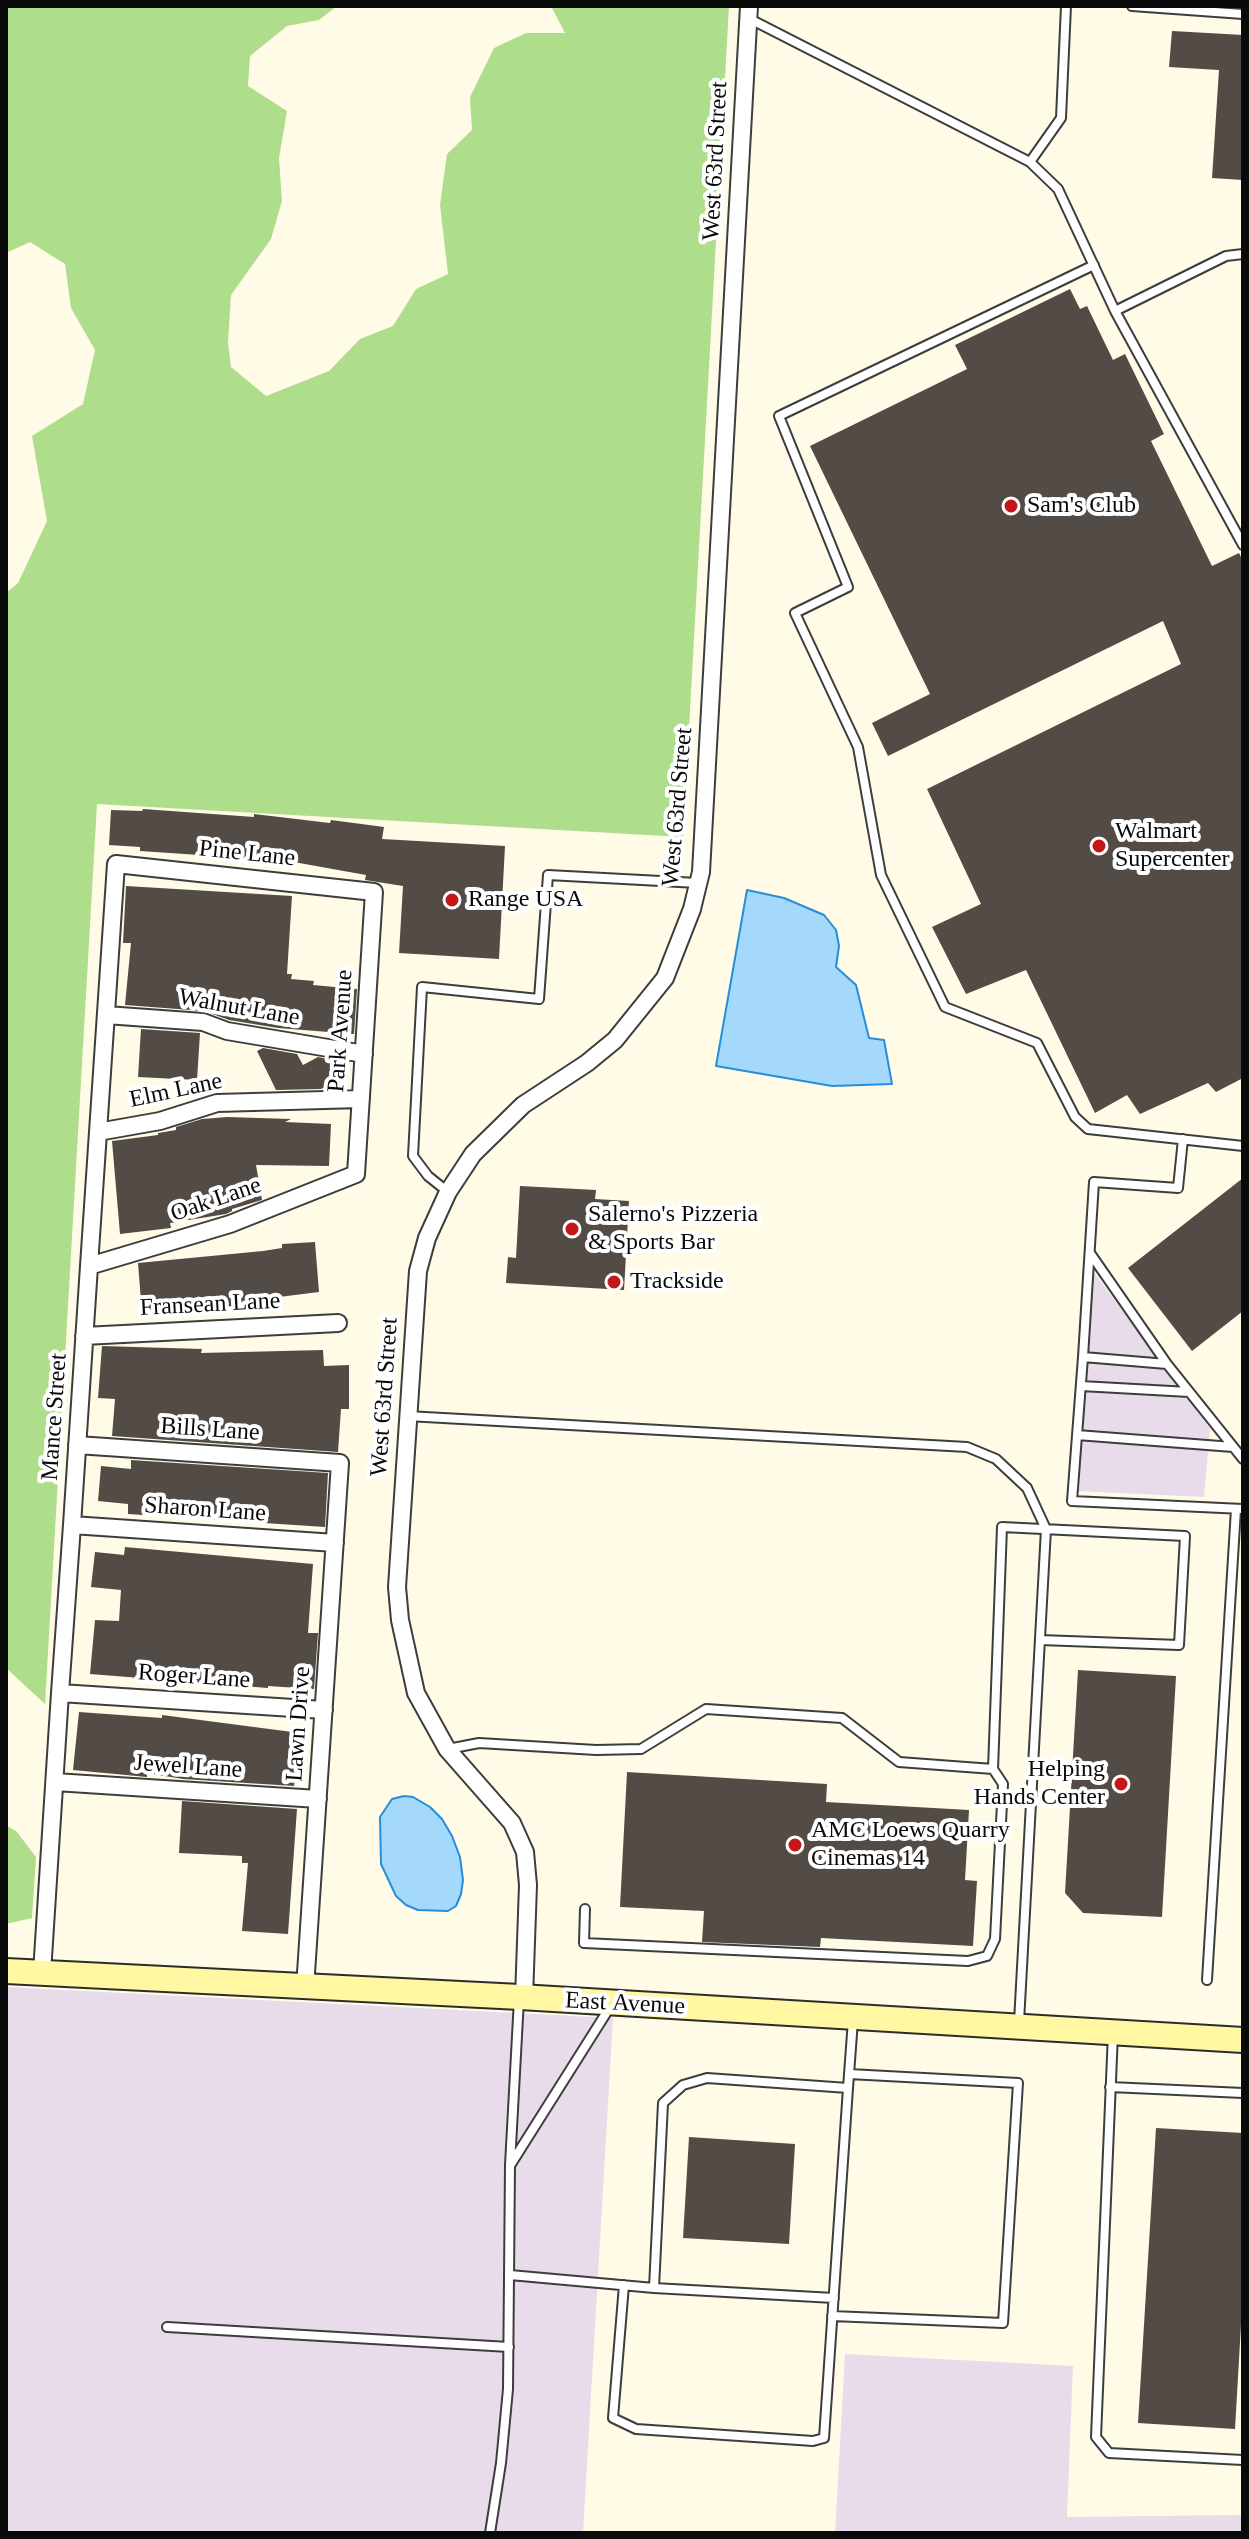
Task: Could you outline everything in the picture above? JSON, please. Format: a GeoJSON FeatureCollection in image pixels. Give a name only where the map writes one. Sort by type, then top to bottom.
{"type":"FeatureCollection","features":[{"type":"Feature","properties":{"kind":"street","name":"West 63rd Street"},"geometry":{"type":"LineString","coordinates":[[522,1997],[528,1885],[525,1852],[512,1823],[447,1749],[416,1693],[400,1620],[397,1587],[418,1271],[427,1238],[448,1192],[473,1154],[523,1105],[587,1063],[615,1040],[642,1010],[665,978],[692,909],[698,883],[748,12]]}},
{"type":"Feature","properties":{"kind":"street","name":"Pine Lane"},"geometry":{"type":"LineString","coordinates":[[116,864],[374,892]]}},
{"type":"Feature","properties":{"kind":"street","name":"Mance Street"},"geometry":{"type":"LineString","coordinates":[[42,1973],[116,864]]}},
{"type":"Feature","properties":{"kind":"street","name":"Park Avenue"},"geometry":{"type":"LineString","coordinates":[[356,1174],[374,892]]}},
{"type":"Feature","properties":{"kind":"street","name":"Walnut Lane"},"geometry":{"type":"LineString","coordinates":[[106,1015],[203,1022],[227,1031],[364,1054]]}},
{"type":"Feature","properties":{"kind":"street","name":"Elm Lane"},"geometry":{"type":"LineString","coordinates":[[98,1132],[160,1121],[217,1103],[361,1099]]}},
{"type":"Feature","properties":{"kind":"street","name":"Oak Lane"},"geometry":{"type":"LineString","coordinates":[[89,1266],[230,1224],[356,1174]]}},
{"type":"Feature","properties":{"kind":"street","name":"Fransean Lane"},"geometry":{"type":"LineString","coordinates":[[84,1336],[338,1323]]}},
{"type":"Feature","properties":{"kind":"street","name":"Bills Lane"},"geometry":{"type":"LineString","coordinates":[[77,1445],[340,1463]]}},
{"type":"Feature","properties":{"kind":"street","name":"Lawn Drive"},"geometry":{"type":"LineString","coordinates":[[305,1988],[340,1463]]}},
{"type":"Feature","properties":{"kind":"street","name":"Sharon Lane"},"geometry":{"type":"LineString","coordinates":[[72,1525],[335,1543]]}},
{"type":"Feature","properties":{"kind":"street","name":"Roger Lane"},"geometry":{"type":"LineString","coordinates":[[60,1693],[324,1710]]}},
{"type":"Feature","properties":{"kind":"street","name":"Jewel Lane"},"geometry":{"type":"LineString","coordinates":[[55,1782],[318,1799]]}},
{"type":"Feature","properties":{"kind":"street","name":"East Avenue"},"geometry":{"type":"LineString","coordinates":[[6,1971],[522,1997],[1243,2040]]}},
{"type":"Feature","properties":{"kind":"lane"},"geometry":{"type":"LineString","coordinates":[[1030,162],[1061,118],[1066,6]]}},
{"type":"Feature","properties":{"kind":"lane"},"geometry":{"type":"LineString","coordinates":[[1132,6],[1243,14]]}},
{"type":"Feature","properties":{"kind":"lane"},"geometry":{"type":"LineString","coordinates":[[748,12],[1030,162],[1058,189],[1115,311],[1243,545]]}},
{"type":"Feature","properties":{"kind":"lane"},"geometry":{"type":"LineString","coordinates":[[1115,311],[1226,256],[1243,254]]}},
{"type":"Feature","properties":{"kind":"lane"},"geometry":{"type":"LineString","coordinates":[[1094,265],[779,416],[848,587],[795,613],[858,747],[881,875],[945,1007],[1037,1043],[1075,1117],[1088,1129],[1243,1146]]}},
{"type":"Feature","properties":{"kind":"lane"},"geometry":{"type":"LineString","coordinates":[[448,1192],[428,1176],[413,1156],[422,987],[539,999],[548,875],[698,883]]}},
{"type":"Feature","properties":{"kind":"lane"},"geometry":{"type":"LineString","coordinates":[[1183,1139],[1178,1188],[1094,1182],[1072,1501],[1240,1509],[1207,1980]]}},
{"type":"Feature","properties":{"kind":"lane"},"geometry":{"type":"LineString","coordinates":[[1090,1252],[1167,1364],[1243,1459]]}},
{"type":"Feature","properties":{"kind":"lane"},"geometry":{"type":"LineString","coordinates":[[1083,1357],[1167,1364]]}},
{"type":"Feature","properties":{"kind":"lane"},"geometry":{"type":"LineString","coordinates":[[1081,1386],[1189,1392]]}},
{"type":"Feature","properties":{"kind":"lane"},"geometry":{"type":"LineString","coordinates":[[407,1416],[967,1447],[996,1459],[1027,1488],[1046,1529],[1019,2027]]}},
{"type":"Feature","properties":{"kind":"lane"},"geometry":{"type":"LineString","coordinates":[[1077,1435],[1233,1447]]}},
{"type":"Feature","properties":{"kind":"lane"},"geometry":{"type":"LineString","coordinates":[[585,1909],[584,1943],[968,1961],[987,1956],[995,1939],[1003,1784],[993,1769],[1002,1527],[1185,1536],[1179,1645],[1040,1640]]}},
{"type":"Feature","properties":{"kind":"lane"},"geometry":{"type":"LineString","coordinates":[[447,1749],[479,1743],[596,1750],[641,1749],[706,1709],[842,1718],[899,1762],[993,1769]]}},
{"type":"Feature","properties":{"kind":"lane"},"geometry":{"type":"LineString","coordinates":[[490,2533],[501,2463],[509,2347],[510,2165],[522,1997]]}},
{"type":"Feature","properties":{"kind":"lane"},"geometry":{"type":"LineString","coordinates":[[510,2165],[613,2003]]}},
{"type":"Feature","properties":{"kind":"lane"},"geometry":{"type":"LineString","coordinates":[[624,2285],[613,2418],[636,2429],[813,2441],[824,2438],[853,2017]]}},
{"type":"Feature","properties":{"kind":"lane"},"geometry":{"type":"LineString","coordinates":[[1113,2032],[1096,2437],[1109,2453],[1243,2460]]}},
{"type":"Feature","properties":{"kind":"lane"},"geometry":{"type":"LineString","coordinates":[[832,2316],[1003,2323],[1018,2083],[849,2074]]}},
{"type":"Feature","properties":{"kind":"lane"},"geometry":{"type":"LineString","coordinates":[[654,2288],[663,2103],[683,2085],[707,2078],[848,2088]]}},
{"type":"Feature","properties":{"kind":"lane"},"geometry":{"type":"LineString","coordinates":[[1110,2087],[1243,2093]]}},
{"type":"Feature","properties":{"kind":"lane"},"geometry":{"type":"LineString","coordinates":[[510,2275],[654,2288],[834,2298]]}},
{"type":"Feature","properties":{"kind":"lane"},"geometry":{"type":"LineString","coordinates":[[167,2327],[509,2347]]}},
{"type":"Feature","properties":{"kind":"shaded area"},"geometry":{"type":"Polygon","coordinates":[[[1093,1271],[1210,1429],[1204,1497],[1076,1491],[1093,1271]]]}},
{"type":"Feature","properties":{"kind":"shaded area"},"geometry":{"type":"Polygon","coordinates":[[[6,1987],[613,2018],[583,2533],[6,2533],[6,1987]]]}},
{"type":"Feature","properties":{"kind":"shaded area"},"geometry":{"type":"Polygon","coordinates":[[[845,2354],[1073,2366],[1067,2517],[1243,2515],[1243,2533],[835,2533],[845,2354]]]}},
{"type":"Feature","properties":{"kind":"green space"},"geometry":{"type":"Polygon","coordinates":[[[6,6],[337,6],[319,20],[287,26],[250,56],[248,86],[287,111],[279,158],[282,201],[271,239],[231,295],[228,343],[231,367],[266,396],[329,371],[360,339],[393,326],[416,289],[448,274],[440,205],[447,154],[472,130],[470,97],[494,48],[526,33],[565,33],[551,6],[729,6],[683,837],[97,804],[45,1704],[6,1668],[6,593],[18,583],[47,521],[32,436],[83,404],[95,350],[71,308],[65,264],[30,242],[6,253],[6,6]]]}},
{"type":"Feature","properties":{"kind":"green space"},"geometry":{"type":"Polygon","coordinates":[[[6,1825],[17,1832],[36,1857],[32,1918],[6,1924],[6,1825]]]}},
{"type":"Feature","properties":{"kind":"water"},"geometry":{"type":"Polygon","coordinates":[[[747,890],[784,898],[824,915],[836,930],[839,946],[836,967],[856,985],[869,1038],[884,1040],[892,1084],[832,1086],[716,1066],[747,890]]]}},
{"type":"Feature","properties":{"kind":"water"},"geometry":{"type":"Polygon","coordinates":[[[413,1797],[430,1807],[452,1836],[460,1857],[463,1880],[456,1906],[448,1911],[418,1910],[406,1905],[396,1896],[381,1864],[380,1817],[392,1799],[413,1797]]]}},
{"type":"Feature","properties":{"kind":"building"},"geometry":{"type":"Polygon","coordinates":[[[1172,31],[1243,35],[1243,180],[1212,178],[1219,70],[1169,67],[1172,31]]]}},
{"type":"Feature","properties":{"kind":"building"},"geometry":{"type":"Polygon","coordinates":[[[1070,289],[1080,309],[1087,306],[1113,360],[1125,354],[1164,434],[1151,441],[1212,566],[1239,553],[1243,561],[1243,1078],[1216,1092],[1208,1083],[1140,1114],[1127,1095],[1095,1113],[1026,970],[966,994],[932,927],[981,904],[927,789],[1181,664],[1163,621],[888,756],[872,723],[930,694],[810,446],[967,369],[955,345],[1070,289]]]}},
{"type":"Feature","properties":{"kind":"building"},"geometry":{"type":"Polygon","coordinates":[[[143,809],[254,817],[254,814],[330,823],[331,820],[384,827],[382,839],[505,846],[499,959],[399,953],[403,886],[365,880],[366,875],[288,861],[140,851],[140,847],[109,845],[111,810],[143,809]]]}},
{"type":"Feature","properties":{"kind":"building"},"geometry":{"type":"Polygon","coordinates":[[[126,886],[292,896],[287,974],[292,974],[291,979],[314,981],[313,985],[357,989],[354,1034],[278,1028],[229,1020],[204,1011],[125,1005],[131,943],[123,943],[126,886]]]}},
{"type":"Feature","properties":{"kind":"building"},"geometry":{"type":"Polygon","coordinates":[[[141,1029],[200,1033],[197,1080],[138,1077],[141,1029]]]}},
{"type":"Feature","properties":{"kind":"building"},"geometry":{"type":"Polygon","coordinates":[[[263,1048],[297,1054],[303,1065],[318,1057],[332,1060],[342,1079],[321,1089],[276,1090],[257,1051],[263,1048]]]}},
{"type":"Feature","properties":{"kind":"building"},"geometry":{"type":"Polygon","coordinates":[[[227,1117],[331,1124],[329,1166],[256,1165],[262,1200],[232,1209],[226,1214],[170,1223],[171,1228],[120,1234],[112,1141],[158,1135],[202,1119],[227,1117]]]}},
{"type":"Feature","properties":{"kind":"building"},"geometry":{"type":"Polygon","coordinates":[[[1243,1178],[1243,1311],[1192,1351],[1128,1268],[1243,1178]]]}},
{"type":"Feature","properties":{"kind":"building","name":"Salerno's Pizzeria & Sports Bar"},"geometry":{"type":"Polygon","coordinates":[[[520,1186],[596,1190],[595,1199],[629,1201],[624,1290],[506,1283],[508,1257],[516,1258],[520,1186]]]}},
{"type":"Feature","properties":{"kind":"building"},"geometry":{"type":"Polygon","coordinates":[[[315,1242],[319,1292],[279,1297],[280,1300],[259,1304],[142,1314],[138,1263],[263,1251],[282,1248],[282,1244],[315,1242]]]}},
{"type":"Feature","properties":{"kind":"building"},"geometry":{"type":"Polygon","coordinates":[[[102,1346],[202,1349],[201,1353],[323,1350],[324,1366],[349,1365],[349,1409],[341,1409],[338,1452],[112,1436],[115,1399],[98,1398],[102,1346]]]}},
{"type":"Feature","properties":{"kind":"building"},"geometry":{"type":"Polygon","coordinates":[[[131,1460],[328,1473],[325,1527],[128,1514],[128,1504],[98,1501],[101,1466],[131,1469],[131,1460]]]}},
{"type":"Feature","properties":{"kind":"building"},"geometry":{"type":"Polygon","coordinates":[[[125,1547],[313,1564],[308,1633],[318,1633],[314,1689],[90,1674],[95,1620],[119,1621],[121,1590],[91,1587],[95,1552],[124,1555],[125,1547]]]}},
{"type":"Feature","properties":{"kind":"building","name":"Helping Hands Center"},"geometry":{"type":"Polygon","coordinates":[[[1078,1670],[1176,1676],[1162,1917],[1083,1913],[1065,1893],[1078,1670]]]}},
{"type":"Feature","properties":{"kind":"building"},"geometry":{"type":"Polygon","coordinates":[[[79,1712],[162,1718],[162,1715],[300,1733],[294,1786],[73,1770],[79,1712]]]}},
{"type":"Feature","properties":{"kind":"building","name":"AMC Loews Quarry Cinemas 14"},"geometry":{"type":"Polygon","coordinates":[[[627,1772],[827,1784],[826,1802],[969,1810],[965,1880],[977,1881],[973,1946],[821,1938],[820,1947],[702,1942],[704,1911],[620,1907],[627,1772]]]}},
{"type":"Feature","properties":{"kind":"building"},"geometry":{"type":"Polygon","coordinates":[[[182,1801],[297,1809],[288,1934],[242,1931],[248,1863],[242,1863],[242,1856],[179,1853],[182,1801]]]}},
{"type":"Feature","properties":{"kind":"building"},"geometry":{"type":"Polygon","coordinates":[[[1156,2128],[1243,2133],[1243,2290],[1235,2429],[1138,2423],[1156,2128]]]}},
{"type":"Feature","properties":{"kind":"building"},"geometry":{"type":"Polygon","coordinates":[[[689,2137],[795,2144],[789,2244],[683,2238],[689,2137]]]}},
{"type":"Feature","properties":{"kind":"place","name":"Sam's Club"},"geometry":{"type":"Point","coordinates":[1011,506]}},
{"type":"Feature","properties":{"kind":"place","name":"Walmart Supercenter"},"geometry":{"type":"Point","coordinates":[1099,846]}},
{"type":"Feature","properties":{"kind":"place","name":"Range USA"},"geometry":{"type":"Point","coordinates":[452,900]}},
{"type":"Feature","properties":{"kind":"place","name":"Salerno's Pizzeria & Sports Bar"},"geometry":{"type":"Point","coordinates":[572,1229]}},
{"type":"Feature","properties":{"kind":"place","name":"Trackside"},"geometry":{"type":"Point","coordinates":[614,1282]}},
{"type":"Feature","properties":{"kind":"place","name":"Helping Hands Center"},"geometry":{"type":"Point","coordinates":[1121,1784]}},
{"type":"Feature","properties":{"kind":"place","name":"AMC Loews Quarry Cinemas 14"},"geometry":{"type":"Point","coordinates":[795,1845]}}]}
